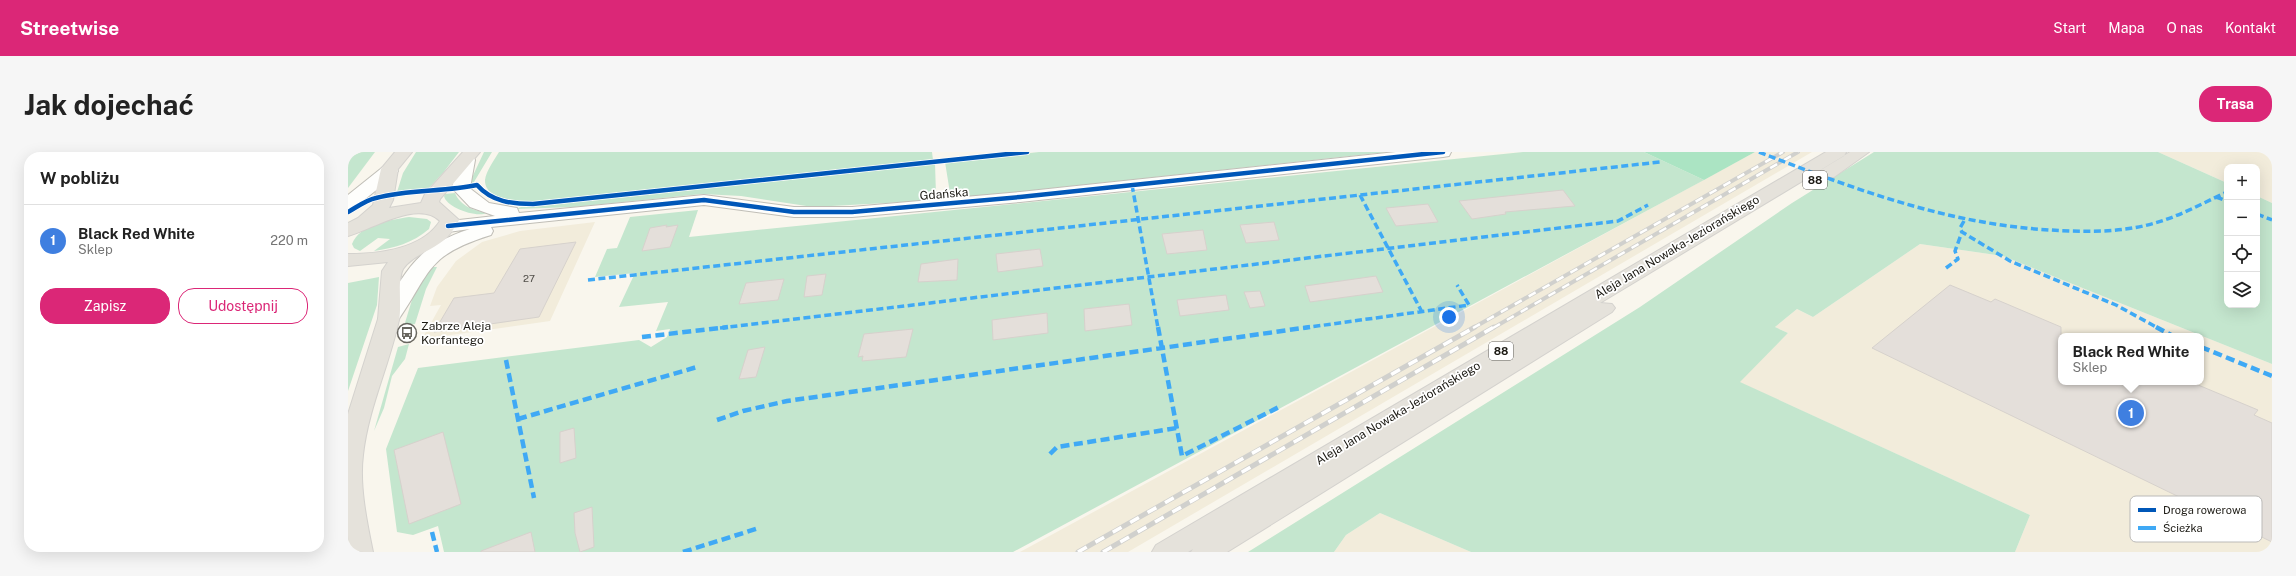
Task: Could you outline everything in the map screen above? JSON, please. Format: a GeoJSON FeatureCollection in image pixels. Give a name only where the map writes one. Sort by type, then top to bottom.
{"type":"FeatureCollection","features":[{"type":"Feature","properties":{"kind":"main road"},"geometry":{"type":"LineString","coordinates":[[348,230],[376,214],[384,204],[389,171],[404,152]]}},
{"type":"Feature","properties":{"kind":"main road","name":"Aleja Jana Nowaka-Jeziorańskiego"},"geometry":{"type":"LineString","coordinates":[[1166,552],[1838,152]]}},
{"type":"Feature","properties":{"kind":"main road","name":"Aleja Jana Nowaka-Jeziorańskiego"},"geometry":{"type":"LineString","coordinates":[[1207,551],[1861,152]]}},
{"type":"Feature","properties":{"kind":"main road"},"geometry":{"type":"LineString","coordinates":[[359,552],[352,513],[350,456],[362,405],[389,318],[392,271],[400,260],[416,248],[441,234],[448,226],[450,220],[447,214],[438,210],[430,203],[431,198],[469,156]]}},
{"type":"Feature","properties":{"kind":"main road"},"geometry":{"type":"LineString","coordinates":[[364,222],[402,211],[438,210]]}},
{"type":"Feature","properties":{"kind":"main road"},"geometry":{"type":"LineString","coordinates":[[348,260],[376,259],[416,248]]}},
{"type":"Feature","properties":{"kind":"street","name":"Gdańska"},"geometry":{"type":"LineString","coordinates":[[448,226],[704,200],[794,212],[852,212],[1013,198],[1442,152]]}},
{"type":"Feature","properties":{"kind":"street"},"geometry":{"type":"LineString","coordinates":[[469,156],[461,188],[467,198],[482,207],[506,212],[566,213]]}},
{"type":"Feature","properties":{"kind":"street"},"geometry":{"type":"LineString","coordinates":[[348,204],[389,171]]}},
{"type":"Feature","properties":{"kind":"street"},"geometry":{"type":"LineString","coordinates":[[389,318],[422,265],[435,252],[469,236],[566,213]]}},
{"type":"Feature","properties":{"kind":"shaded area"},"geometry":{"type":"Polygon","coordinates":[[[1755,152],[1812,152],[1128,552],[1020,552],[1755,152]]]}},
{"type":"Feature","properties":{"kind":"shaded area"},"geometry":{"type":"Polygon","coordinates":[[[2158,152],[2272,152],[2272,203],[2260,197],[2260,164],[2224,164],[2224,182],[2158,152]]]}},
{"type":"Feature","properties":{"kind":"shaded area"},"geometry":{"type":"Polygon","coordinates":[[[595,222],[550,321],[422,339],[441,305],[430,306],[437,287],[456,261],[482,242],[520,231],[595,222]]]}},
{"type":"Feature","properties":{"kind":"shaded area"},"geometry":{"type":"Polygon","coordinates":[[[1920,244],[2003,256],[2195,333],[2058,333],[2058,385],[2204,385],[2204,337],[2272,364],[2272,552],[2015,552],[2030,515],[1739,382],[1788,333],[1775,327],[1797,309],[1813,317],[1920,244]]]}},
{"type":"Feature","properties":{"kind":"shaded area"},"geometry":{"type":"Polygon","coordinates":[[[1380,513],[1471,552],[1334,552],[1346,535],[1380,513]]]}},
{"type":"Feature","properties":{"kind":"green space"},"geometry":{"type":"Polygon","coordinates":[[[361,152],[375,152],[348,188],[348,158],[361,152]]]}},
{"type":"Feature","properties":{"kind":"green space"},"geometry":{"type":"Polygon","coordinates":[[[416,152],[459,152],[443,173],[428,189],[397,192],[403,173],[416,152]]]}},
{"type":"Feature","properties":{"kind":"green space"},"geometry":{"type":"Polygon","coordinates":[[[484,152],[492,152],[474,182],[469,184],[484,152]]]}},
{"type":"Feature","properties":{"kind":"green space"},"geometry":{"type":"Polygon","coordinates":[[[499,152],[932,152],[933,160],[531,202],[503,198],[490,192],[486,187],[485,180],[487,173],[499,152]]]}},
{"type":"Feature","properties":{"kind":"green space"},"geometry":{"type":"Polygon","coordinates":[[[1039,152],[1387,152],[970,197],[956,197],[950,193],[945,162],[1039,152]]]}},
{"type":"Feature","properties":{"kind":"green space"},"geometry":{"type":"Polygon","coordinates":[[[1523,152],[1644,152],[1704,180],[1013,552],[444,552],[438,526],[413,535],[397,532],[386,449],[418,368],[639,340],[651,347],[667,337],[670,329],[656,331],[668,302],[619,307],[635,273],[595,277],[607,249],[617,248],[630,217],[698,210],[689,237],[1523,152]]]}},
{"type":"Feature","properties":{"kind":"green space"},"geometry":{"type":"Polygon","coordinates":[[[1644,152],[1755,152],[1704,180],[1644,152]]]}},
{"type":"Feature","properties":{"kind":"green space"},"geometry":{"type":"Polygon","coordinates":[[[1874,152],[2158,152],[2224,182],[2224,308],[2260,308],[2260,197],[2272,203],[2272,364],[2204,337],[2204,333],[2195,333],[2003,256],[1920,244],[1813,317],[1797,309],[1775,327],[1788,333],[1740,382],[2030,515],[2015,552],[1471,552],[1380,513],[1346,535],[1334,552],[1248,552],[1640,307],[1792,203],[1874,152]]]}},
{"type":"Feature","properties":{"kind":"green space"},"geometry":{"type":"Polygon","coordinates":[[[935,163],[936,195],[924,201],[813,207],[741,196],[702,194],[574,207],[515,209],[524,206],[548,205],[935,163]]]}},
{"type":"Feature","properties":{"kind":"green space"},"geometry":{"type":"Polygon","coordinates":[[[455,193],[457,198],[464,205],[487,213],[469,213],[455,208],[446,200],[444,196],[445,194],[455,193]]]}},
{"type":"Feature","properties":{"kind":"green space"},"geometry":{"type":"Polygon","coordinates":[[[409,217],[427,219],[431,222],[429,229],[410,241],[389,248],[374,251],[390,239],[378,238],[360,251],[354,248],[352,244],[356,237],[369,227],[376,224],[409,217]]]}},
{"type":"Feature","properties":{"kind":"green space"},"geometry":{"type":"Polygon","coordinates":[[[428,267],[437,267],[426,289],[415,324],[404,326],[415,290],[428,267]]]}},
{"type":"Feature","properties":{"kind":"green space"},"geometry":{"type":"Polygon","coordinates":[[[379,277],[377,305],[348,391],[348,283],[379,277]]]}},
{"type":"Feature","properties":{"kind":"green space"},"geometry":{"type":"Polygon","coordinates":[[[409,344],[405,359],[392,376],[384,408],[374,431],[398,347],[409,344]]]}},
{"type":"Feature","properties":{"kind":"building"},"geometry":{"type":"Polygon","coordinates":[[[1563,190],[1575,206],[1505,212],[1506,214],[1472,219],[1459,201],[1563,190]]]}},
{"type":"Feature","properties":{"kind":"building"},"geometry":{"type":"Polygon","coordinates":[[[1428,204],[1438,222],[1396,226],[1386,208],[1428,204]]]}},
{"type":"Feature","properties":{"kind":"building"},"geometry":{"type":"Polygon","coordinates":[[[1274,222],[1279,240],[1246,243],[1240,225],[1274,222]]]}},
{"type":"Feature","properties":{"kind":"building"},"geometry":{"type":"Polygon","coordinates":[[[667,225],[666,227],[678,225],[670,247],[642,251],[650,228],[667,225]]]}},
{"type":"Feature","properties":{"kind":"building"},"geometry":{"type":"Polygon","coordinates":[[[1203,230],[1207,250],[1167,254],[1162,234],[1203,230]]]}},
{"type":"Feature","properties":{"kind":"building"},"geometry":{"type":"Polygon","coordinates":[[[576,242],[539,317],[434,332],[454,298],[494,293],[520,249],[576,242]]]}},
{"type":"Feature","properties":{"kind":"building"},"geometry":{"type":"Polygon","coordinates":[[[1040,249],[1043,266],[998,272],[996,254],[1040,249]]]}},
{"type":"Feature","properties":{"kind":"building"},"geometry":{"type":"Polygon","coordinates":[[[958,259],[957,280],[918,282],[921,264],[958,259]]]}},
{"type":"Feature","properties":{"kind":"building"},"geometry":{"type":"Polygon","coordinates":[[[826,274],[822,295],[804,297],[807,276],[826,274]]]}},
{"type":"Feature","properties":{"kind":"building"},"geometry":{"type":"Polygon","coordinates":[[[1376,276],[1383,292],[1310,302],[1305,286],[1376,276]]]}},
{"type":"Feature","properties":{"kind":"building"},"geometry":{"type":"Polygon","coordinates":[[[784,279],[778,300],[739,304],[746,283],[784,279]]]}},
{"type":"Feature","properties":{"kind":"building"},"geometry":{"type":"Polygon","coordinates":[[[1950,285],[1991,302],[1995,299],[2061,327],[2061,333],[2058,333],[2058,385],[2198,385],[2258,410],[2254,415],[2272,423],[2272,542],[2262,537],[2262,496],[2177,496],[1872,348],[1950,285]]]}},
{"type":"Feature","properties":{"kind":"building"},"geometry":{"type":"Polygon","coordinates":[[[1260,291],[1265,306],[1250,308],[1244,292],[1260,291]]]}},
{"type":"Feature","properties":{"kind":"building"},"geometry":{"type":"Polygon","coordinates":[[[1226,295],[1229,310],[1180,316],[1177,300],[1226,295]]]}},
{"type":"Feature","properties":{"kind":"building"},"geometry":{"type":"Polygon","coordinates":[[[1129,304],[1132,325],[1085,331],[1084,309],[1129,304]]]}},
{"type":"Feature","properties":{"kind":"building"},"geometry":{"type":"Polygon","coordinates":[[[1047,313],[1048,333],[993,340],[992,320],[1047,313]]]}},
{"type":"Feature","properties":{"kind":"building"},"geometry":{"type":"Polygon","coordinates":[[[913,329],[906,357],[862,361],[863,356],[858,357],[864,334],[913,329]]]}},
{"type":"Feature","properties":{"kind":"building"},"geometry":{"type":"Polygon","coordinates":[[[765,347],[756,377],[739,379],[748,350],[765,347]]]}},
{"type":"Feature","properties":{"kind":"building"},"geometry":{"type":"Polygon","coordinates":[[[574,428],[576,458],[560,463],[560,432],[574,428]]]}},
{"type":"Feature","properties":{"kind":"building"},"geometry":{"type":"Polygon","coordinates":[[[443,432],[461,504],[409,524],[394,450],[443,432]]]}},
{"type":"Feature","properties":{"kind":"building"},"geometry":{"type":"Polygon","coordinates":[[[592,507],[594,547],[580,552],[575,533],[574,513],[592,507]]]}},
{"type":"Feature","properties":{"kind":"building"},"geometry":{"type":"Polygon","coordinates":[[[531,532],[535,552],[481,552],[481,551],[531,532]]]}},
{"type":"Feature","properties":{"kind":"railway"},"geometry":{"type":"LineString","coordinates":[[1473,328],[1783,152]]}},
{"type":"Feature","properties":{"kind":"railway"},"geometry":{"type":"LineString","coordinates":[[1493,328],[1798,152]]}},
{"type":"Feature","properties":{"kind":"railway"},"geometry":{"type":"LineString","coordinates":[[1078,552],[1475,327]]}},
{"type":"Feature","properties":{"kind":"railway"},"geometry":{"type":"LineString","coordinates":[[1103,552],[1494,327]]}},
{"type":"Feature","properties":{"kind":"marked path"},"geometry":{"type":"LineString","coordinates":[[1759,152],[1870,194],[1907,205],[1981,223],[2020,228],[2085,231],[2144,226],[2164,220],[2224,193]]}},
{"type":"Feature","properties":{"kind":"marked path"},"geometry":{"type":"LineString","coordinates":[[588,280],[1660,162]]}},
{"type":"Feature","properties":{"kind":"marked path"},"geometry":{"type":"LineString","coordinates":[[1132,185],[1182,456],[1279,407]]}},
{"type":"Feature","properties":{"kind":"marked path"},"geometry":{"type":"LineString","coordinates":[[1360,195],[1422,312]]}},
{"type":"Feature","properties":{"kind":"marked path"},"geometry":{"type":"LineString","coordinates":[[2216,197],[2224,200]]}},
{"type":"Feature","properties":{"kind":"marked path"},"geometry":{"type":"LineString","coordinates":[[642,337],[1618,221],[1648,205]]}},
{"type":"Feature","properties":{"kind":"marked path"},"geometry":{"type":"LineString","coordinates":[[2260,215],[2272,220]]}},
{"type":"Feature","properties":{"kind":"marked path"},"geometry":{"type":"LineString","coordinates":[[1964,221],[1960,228],[1962,232],[2010,261],[2116,305],[2167,333]]}},
{"type":"Feature","properties":{"kind":"marked path"},"geometry":{"type":"LineString","coordinates":[[1946,268],[1958,259],[1955,251],[1962,232]]}},
{"type":"Feature","properties":{"kind":"marked path"},"geometry":{"type":"LineString","coordinates":[[717,420],[743,411],[787,401],[1060,363],[1067,360],[1469,305],[1457,285]]}},
{"type":"Feature","properties":{"kind":"marked path"},"geometry":{"type":"LineString","coordinates":[[2204,348],[2272,376]]}},
{"type":"Feature","properties":{"kind":"marked path"},"geometry":{"type":"LineString","coordinates":[[506,360],[534,498]]}},
{"type":"Feature","properties":{"kind":"marked path"},"geometry":{"type":"LineString","coordinates":[[518,419],[697,367]]}},
{"type":"Feature","properties":{"kind":"marked path"},"geometry":{"type":"LineString","coordinates":[[1050,454],[1057,447],[1177,428]]}},
{"type":"Feature","properties":{"kind":"marked path"},"geometry":{"type":"LineString","coordinates":[[683,552],[759,528]]}},
{"type":"Feature","properties":{"kind":"marked path"},"geometry":{"type":"LineString","coordinates":[[432,532],[437,552]]}},
{"type":"Feature","properties":{"kind":"cycle path"},"geometry":{"type":"LineString","coordinates":[[348,212],[374,198],[397,194],[453,190],[477,185],[488,195],[502,201],[533,204],[1027,152]]}},
{"type":"Feature","properties":{"kind":"cycle path"},"geometry":{"type":"LineString","coordinates":[[448,226],[704,200],[794,212],[852,212],[1020,197],[1443,152]]}},
{"type":"Feature","properties":{"kind":"place","name":"Zabrze Aleja Korfantego"},"geometry":{"type":"Point","coordinates":[407,333]}},
{"type":"Feature","properties":{"kind":"place","name":"Black Red White"},"geometry":{"type":"Point","coordinates":[2131,413]}}]}
